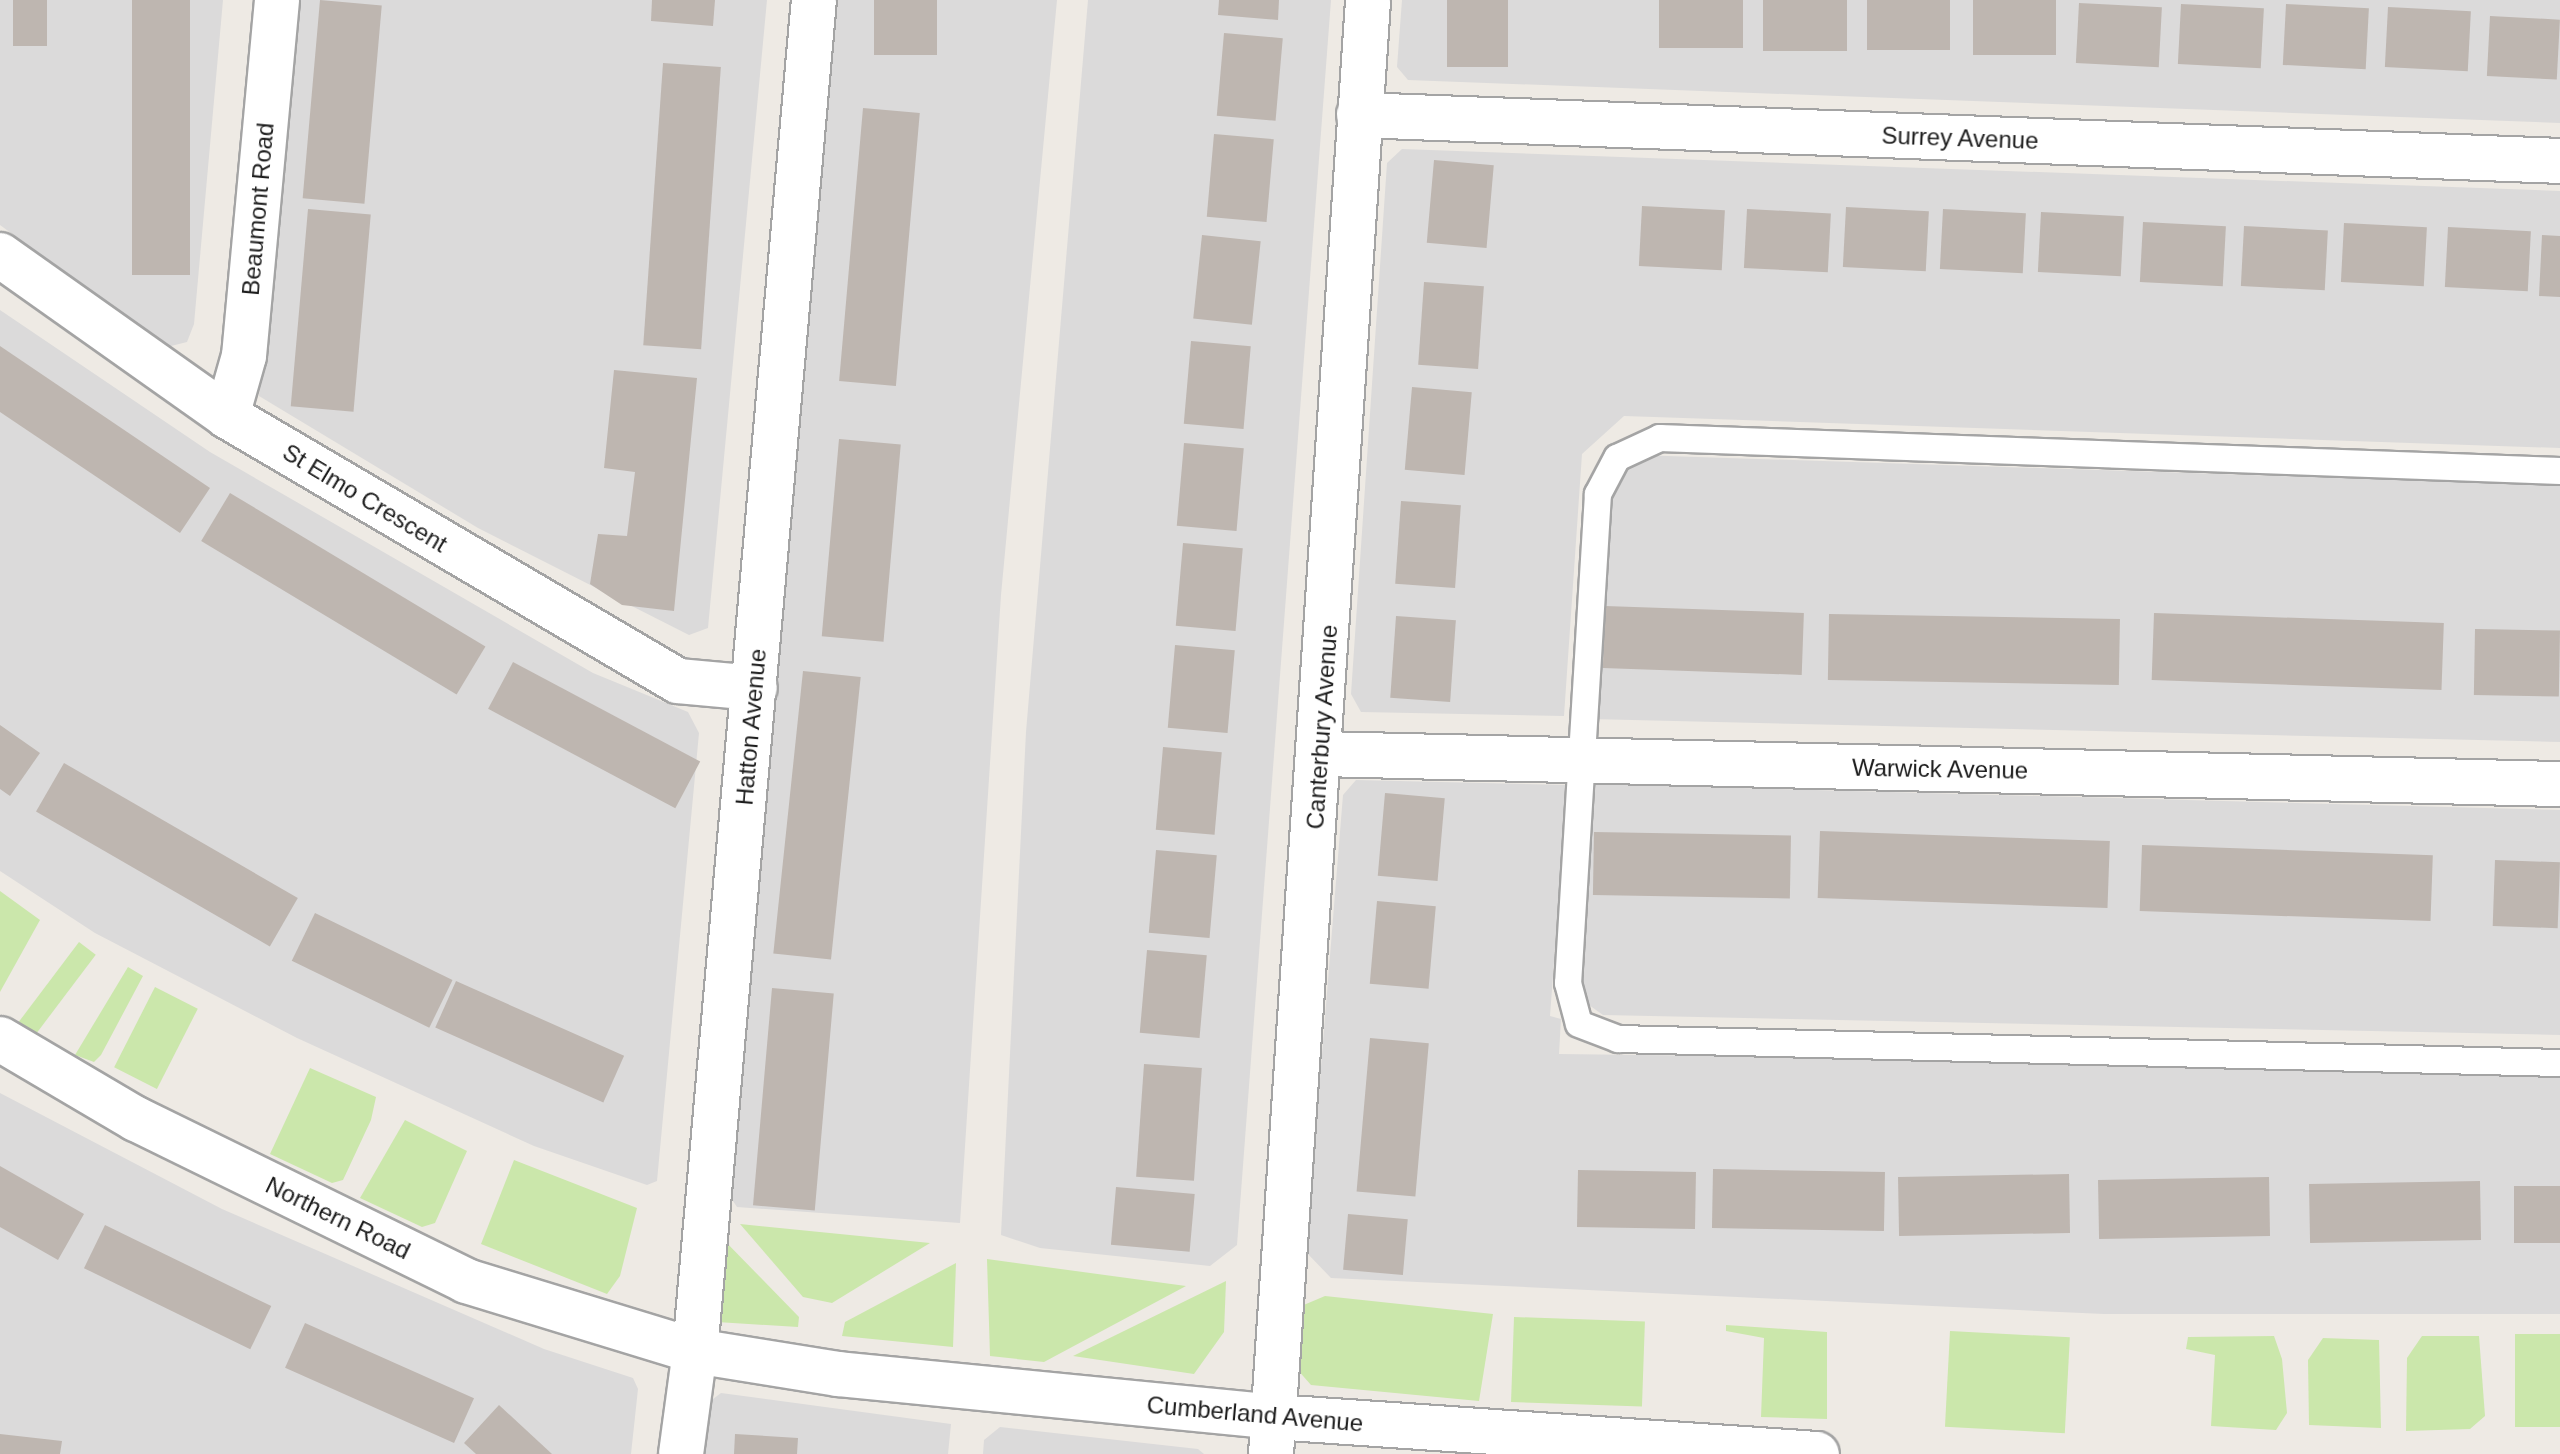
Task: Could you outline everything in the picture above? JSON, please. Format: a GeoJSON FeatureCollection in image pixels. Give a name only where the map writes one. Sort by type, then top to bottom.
{"type":"FeatureCollection","features":[{"type":"Feature","properties":{"kind":"street","name":"Beaumont Road"},"geometry":{"type":"LineString","coordinates":[[227,416],[244,356],[277,0]]}},
{"type":"Feature","properties":{"kind":"street","name":"Hatton Avenue"},"geometry":{"type":"LineString","coordinates":[[681,1454],[695,1351],[814,0]]}},
{"type":"Feature","properties":{"kind":"street","name":"Canterbury Avenue"},"geometry":{"type":"LineString","coordinates":[[1272,1436],[1321,754],[1368,0]]}},
{"type":"Feature","properties":{"kind":"street","name":"Surrey Avenue"},"geometry":{"type":"LineString","coordinates":[[1359,115],[2560,161]]}},
{"type":"Feature","properties":{"kind":"street","name":"St Elmo Crescent"},"geometry":{"type":"LineString","coordinates":[[0,255],[227,416],[678,681],[755,688]]}},
{"type":"Feature","properties":{"kind":"street","name":"Warwick Avenue"},"geometry":{"type":"LineString","coordinates":[[1321,754],[2560,784]]}},
{"type":"Feature","properties":{"kind":"street","name":"Northern Road"},"geometry":{"type":"LineString","coordinates":[[0,1039],[136,1119],[466,1281],[695,1351]]}},
{"type":"Feature","properties":{"kind":"street","name":"Cumberland Avenue"},"geometry":{"type":"LineString","coordinates":[[695,1351],[1272,1436],[1817,1454]]}},
{"type":"Feature","properties":{"kind":"lane"},"geometry":{"type":"LineString","coordinates":[[2560,471],[1660,438],[1617,458],[1598,494],[1568,983],[1579,1024],[1618,1039],[2560,1063]]}},
{"type":"Feature","properties":{"kind":"shaded area"},"geometry":{"type":"Polygon","coordinates":[[[0,0],[223,0],[194,324],[187,342],[167,347],[0,225],[0,0]]]}},
{"type":"Feature","properties":{"kind":"shaded area"},"geometry":{"type":"Polygon","coordinates":[[[296,0],[767,0],[708,628],[689,635],[478,528],[259,396],[296,0]]]}},
{"type":"Feature","properties":{"kind":"shaded area"},"geometry":{"type":"Polygon","coordinates":[[[837,0],[1057,0],[1001,595],[960,1223],[737,1207],[727,1192],[837,0]]]}},
{"type":"Feature","properties":{"kind":"shaded area"},"geometry":{"type":"Polygon","coordinates":[[[1088,0],[1331,0],[1237,1245],[1210,1266],[1040,1248],[1001,1235],[1026,732],[1088,0]]]}},
{"type":"Feature","properties":{"kind":"shaded area"},"geometry":{"type":"Polygon","coordinates":[[[1402,0],[2560,0],[2560,123],[1408,80],[1397,67],[1402,0]]]}},
{"type":"Feature","properties":{"kind":"shaded area"},"geometry":{"type":"Polygon","coordinates":[[[1402,149],[2560,191],[2560,448],[1624,416],[1582,454],[1564,716],[1361,712],[1351,694],[1387,163],[1402,149]]]}},
{"type":"Feature","properties":{"kind":"shaded area"},"geometry":{"type":"Polygon","coordinates":[[[0,310],[210,452],[593,673],[688,712],[699,733],[657,1181],[647,1185],[534,1146],[297,1038],[95,933],[0,871],[0,310]]]}},
{"type":"Feature","properties":{"kind":"shaded area"},"geometry":{"type":"Polygon","coordinates":[[[1637,455],[2560,485],[2560,742],[1590,719],[1610,500],[1617,476],[1637,455]]]}},
{"type":"Feature","properties":{"kind":"shaded area"},"geometry":{"type":"Polygon","coordinates":[[[1356,780],[1567,785],[1550,1016],[1561,1019],[1559,1054],[2560,1066],[2560,1314],[2104,1314],[1331,1278],[1306,1252],[1343,795],[1356,780]]]}},
{"type":"Feature","properties":{"kind":"shaded area"},"geometry":{"type":"Polygon","coordinates":[[[1589,784],[2560,810],[2560,1035],[1603,1015],[1589,1005],[1582,991],[1589,784]]]}},
{"type":"Feature","properties":{"kind":"shaded area"},"geometry":{"type":"Polygon","coordinates":[[[0,1093],[222,1209],[544,1349],[633,1378],[638,1389],[631,1454],[0,1454],[0,1093]]]}},
{"type":"Feature","properties":{"kind":"shaded area"},"geometry":{"type":"Polygon","coordinates":[[[721,1393],[951,1424],[948,1454],[701,1454],[705,1405],[721,1393]]]}},
{"type":"Feature","properties":{"kind":"shaded area"},"geometry":{"type":"Polygon","coordinates":[[[1000,1427],[1198,1449],[1204,1454],[983,1454],[984,1440],[1000,1427]]]}},
{"type":"Feature","properties":{"kind":"green space"},"geometry":{"type":"Polygon","coordinates":[[[0,891],[40,920],[0,992],[0,891]]]}},
{"type":"Feature","properties":{"kind":"green space"},"geometry":{"type":"Polygon","coordinates":[[[79,942],[96,955],[36,1035],[19,1022],[79,942]]]}},
{"type":"Feature","properties":{"kind":"green space"},"geometry":{"type":"Polygon","coordinates":[[[128,967],[143,976],[101,1055],[94,1062],[75,1055],[128,967]]]}},
{"type":"Feature","properties":{"kind":"green space"},"geometry":{"type":"Polygon","coordinates":[[[155,987],[198,1009],[157,1089],[114,1067],[155,987]]]}},
{"type":"Feature","properties":{"kind":"green space"},"geometry":{"type":"Polygon","coordinates":[[[310,1068],[376,1097],[371,1120],[343,1180],[332,1183],[270,1154],[310,1068]]]}},
{"type":"Feature","properties":{"kind":"green space"},"geometry":{"type":"Polygon","coordinates":[[[405,1120],[467,1151],[435,1223],[422,1227],[360,1198],[405,1120]]]}},
{"type":"Feature","properties":{"kind":"green space"},"geometry":{"type":"Polygon","coordinates":[[[514,1160],[637,1208],[620,1276],[607,1294],[481,1244],[514,1160]]]}},
{"type":"Feature","properties":{"kind":"green space"},"geometry":{"type":"Polygon","coordinates":[[[740,1224],[930,1243],[832,1303],[803,1297],[740,1224]]]}},
{"type":"Feature","properties":{"kind":"green space"},"geometry":{"type":"Polygon","coordinates":[[[720,1236],[799,1317],[798,1327],[717,1322],[720,1236]]]}},
{"type":"Feature","properties":{"kind":"green space"},"geometry":{"type":"Polygon","coordinates":[[[987,1259],[1186,1286],[1044,1362],[990,1356],[987,1259]]]}},
{"type":"Feature","properties":{"kind":"green space"},"geometry":{"type":"Polygon","coordinates":[[[956,1263],[953,1347],[842,1336],[845,1322],[956,1263]]]}},
{"type":"Feature","properties":{"kind":"green space"},"geometry":{"type":"Polygon","coordinates":[[[1226,1281],[1224,1332],[1194,1374],[1073,1356],[1226,1281]]]}},
{"type":"Feature","properties":{"kind":"green space"},"geometry":{"type":"Polygon","coordinates":[[[1325,1296],[1493,1314],[1479,1401],[1311,1385],[1296,1368],[1299,1307],[1325,1296]]]}},
{"type":"Feature","properties":{"kind":"green space"},"geometry":{"type":"Polygon","coordinates":[[[1514,1317],[1645,1322],[1642,1407],[1511,1402],[1514,1317]]]}},
{"type":"Feature","properties":{"kind":"green space"},"geometry":{"type":"Polygon","coordinates":[[[1726,1325],[1827,1332],[1827,1419],[1761,1417],[1764,1338],[1726,1331],[1726,1325]]]}},
{"type":"Feature","properties":{"kind":"green space"},"geometry":{"type":"Polygon","coordinates":[[[1950,1331],[2070,1337],[2065,1433],[1945,1427],[1950,1331]]]}},
{"type":"Feature","properties":{"kind":"green space"},"geometry":{"type":"Polygon","coordinates":[[[2515,1334],[2560,1334],[2560,1427],[2515,1427],[2515,1334]]]}},
{"type":"Feature","properties":{"kind":"green space"},"geometry":{"type":"Polygon","coordinates":[[[2274,1336],[2282,1359],[2287,1413],[2276,1430],[2211,1426],[2215,1355],[2186,1349],[2188,1337],[2274,1336]]]}},
{"type":"Feature","properties":{"kind":"green space"},"geometry":{"type":"Polygon","coordinates":[[[2422,1336],[2479,1336],[2485,1416],[2470,1429],[2406,1431],[2407,1358],[2422,1336]]]}},
{"type":"Feature","properties":{"kind":"green space"},"geometry":{"type":"Polygon","coordinates":[[[2323,1338],[2379,1340],[2381,1428],[2309,1425],[2308,1360],[2323,1338]]]}},
{"type":"Feature","properties":{"kind":"building"},"geometry":{"type":"Polygon","coordinates":[[[13,0],[47,0],[47,46],[13,46],[13,0]]]}},
{"type":"Feature","properties":{"kind":"building"},"geometry":{"type":"Polygon","coordinates":[[[132,0],[190,0],[190,275],[132,275],[132,0]]]}},
{"type":"Feature","properties":{"kind":"building"},"geometry":{"type":"Polygon","coordinates":[[[320,0],[382,5],[364,204],[303,198],[320,0]]]}},
{"type":"Feature","properties":{"kind":"building"},"geometry":{"type":"Polygon","coordinates":[[[652,0],[715,0],[713,26],[651,21],[652,0]]]}},
{"type":"Feature","properties":{"kind":"building"},"geometry":{"type":"Polygon","coordinates":[[[874,0],[937,0],[937,55],[874,55],[874,0]]]}},
{"type":"Feature","properties":{"kind":"building"},"geometry":{"type":"Polygon","coordinates":[[[1219,0],[1279,0],[1278,20],[1218,15],[1219,0]]]}},
{"type":"Feature","properties":{"kind":"building"},"geometry":{"type":"Polygon","coordinates":[[[1447,0],[1508,0],[1508,67],[1447,67],[1447,0]]]}},
{"type":"Feature","properties":{"kind":"building"},"geometry":{"type":"Polygon","coordinates":[[[1659,0],[1743,0],[1743,48],[1659,48],[1659,0]]]}},
{"type":"Feature","properties":{"kind":"building"},"geometry":{"type":"Polygon","coordinates":[[[1763,0],[1847,0],[1847,51],[1763,51],[1763,0]]]}},
{"type":"Feature","properties":{"kind":"building"},"geometry":{"type":"Polygon","coordinates":[[[1867,0],[1950,0],[1950,50],[1867,50],[1867,0]]]}},
{"type":"Feature","properties":{"kind":"building"},"geometry":{"type":"Polygon","coordinates":[[[1973,0],[2056,0],[2056,55],[1973,55],[1973,0]]]}},
{"type":"Feature","properties":{"kind":"building"},"geometry":{"type":"Polygon","coordinates":[[[2079,3],[2162,7],[2159,67],[2076,63],[2079,3]]]}},
{"type":"Feature","properties":{"kind":"building"},"geometry":{"type":"Polygon","coordinates":[[[2181,4],[2264,8],[2261,68],[2178,64],[2181,4]]]}},
{"type":"Feature","properties":{"kind":"building"},"geometry":{"type":"Polygon","coordinates":[[[2286,4],[2369,8],[2366,69],[2283,65],[2286,4]]]}},
{"type":"Feature","properties":{"kind":"building"},"geometry":{"type":"Polygon","coordinates":[[[2388,7],[2471,11],[2468,71],[2385,67],[2388,7]]]}},
{"type":"Feature","properties":{"kind":"building"},"geometry":{"type":"Polygon","coordinates":[[[2490,16],[2560,20],[2557,80],[2487,76],[2490,16]]]}},
{"type":"Feature","properties":{"kind":"building"},"geometry":{"type":"Polygon","coordinates":[[[1224,33],[1283,38],[1276,121],[1217,116],[1224,33]]]}},
{"type":"Feature","properties":{"kind":"building"},"geometry":{"type":"Polygon","coordinates":[[[663,63],[721,67],[701,349],[643,345],[663,63]]]}},
{"type":"Feature","properties":{"kind":"building"},"geometry":{"type":"Polygon","coordinates":[[[863,108],[920,113],[896,386],[839,381],[863,108]]]}},
{"type":"Feature","properties":{"kind":"building"},"geometry":{"type":"Polygon","coordinates":[[[1214,134],[1274,139],[1267,222],[1207,217],[1214,134]]]}},
{"type":"Feature","properties":{"kind":"building"},"geometry":{"type":"Polygon","coordinates":[[[1434,160],[1494,165],[1487,248],[1427,243],[1434,160]]]}},
{"type":"Feature","properties":{"kind":"building"},"geometry":{"type":"Polygon","coordinates":[[[1642,206],[1725,210],[1722,270],[1639,266],[1642,206]]]}},
{"type":"Feature","properties":{"kind":"building"},"geometry":{"type":"Polygon","coordinates":[[[1846,207],[1929,211],[1926,271],[1843,267],[1846,207]]]}},
{"type":"Feature","properties":{"kind":"building"},"geometry":{"type":"Polygon","coordinates":[[[308,209],[371,214],[354,412],[291,406],[308,209]]]}},
{"type":"Feature","properties":{"kind":"building"},"geometry":{"type":"Polygon","coordinates":[[[1747,209],[1831,213],[1828,272],[1744,268],[1747,209]]]}},
{"type":"Feature","properties":{"kind":"building"},"geometry":{"type":"Polygon","coordinates":[[[1943,209],[2026,213],[2023,273],[1940,269],[1943,209]]]}},
{"type":"Feature","properties":{"kind":"building"},"geometry":{"type":"Polygon","coordinates":[[[2041,212],[2124,216],[2121,276],[2038,272],[2041,212]]]}},
{"type":"Feature","properties":{"kind":"building"},"geometry":{"type":"Polygon","coordinates":[[[2143,222],[2226,226],[2223,286],[2140,282],[2143,222]]]}},
{"type":"Feature","properties":{"kind":"building"},"geometry":{"type":"Polygon","coordinates":[[[2344,223],[2427,227],[2424,286],[2341,282],[2344,223]]]}},
{"type":"Feature","properties":{"kind":"building"},"geometry":{"type":"Polygon","coordinates":[[[2244,226],[2328,230],[2325,290],[2241,286],[2244,226]]]}},
{"type":"Feature","properties":{"kind":"building"},"geometry":{"type":"Polygon","coordinates":[[[2448,227],[2531,231],[2528,291],[2445,287],[2448,227]]]}},
{"type":"Feature","properties":{"kind":"building"},"geometry":{"type":"Polygon","coordinates":[[[1202,235],[1261,241],[1252,325],[1193,319],[1202,235]]]}},
{"type":"Feature","properties":{"kind":"building"},"geometry":{"type":"Polygon","coordinates":[[[2542,235],[2560,236],[2560,297],[2539,296],[2542,235]]]}},
{"type":"Feature","properties":{"kind":"building"},"geometry":{"type":"Polygon","coordinates":[[[1424,282],[1484,286],[1478,369],[1418,365],[1424,282]]]}},
{"type":"Feature","properties":{"kind":"building"},"geometry":{"type":"Polygon","coordinates":[[[1191,341],[1251,346],[1244,429],[1184,424],[1191,341]]]}},
{"type":"Feature","properties":{"kind":"building"},"geometry":{"type":"Polygon","coordinates":[[[0,346],[210,488],[180,533],[0,412],[0,346]]]}},
{"type":"Feature","properties":{"kind":"building"},"geometry":{"type":"Polygon","coordinates":[[[614,370],[697,378],[674,611],[622,605],[590,584],[598,534],[627,536],[635,472],[604,468],[614,370]]]}},
{"type":"Feature","properties":{"kind":"building"},"geometry":{"type":"Polygon","coordinates":[[[1412,387],[1472,392],[1465,475],[1405,470],[1412,387]]]}},
{"type":"Feature","properties":{"kind":"building"},"geometry":{"type":"Polygon","coordinates":[[[839,439],[901,444],[884,642],[822,636],[839,439]]]}},
{"type":"Feature","properties":{"kind":"building"},"geometry":{"type":"Polygon","coordinates":[[[1184,443],[1244,448],[1237,531],[1177,526],[1184,443]]]}},
{"type":"Feature","properties":{"kind":"building"},"geometry":{"type":"Polygon","coordinates":[[[230,493],[485,646],[457,694],[201,541],[230,493]]]}},
{"type":"Feature","properties":{"kind":"building"},"geometry":{"type":"Polygon","coordinates":[[[1401,501],[1461,505],[1455,588],[1395,584],[1401,501]]]}},
{"type":"Feature","properties":{"kind":"building"},"geometry":{"type":"Polygon","coordinates":[[[1183,543],[1243,548],[1236,631],[1176,626],[1183,543]]]}},
{"type":"Feature","properties":{"kind":"building"},"geometry":{"type":"Polygon","coordinates":[[[1605,606],[1804,613],[1802,675],[1603,668],[1605,606]]]}},
{"type":"Feature","properties":{"kind":"building"},"geometry":{"type":"Polygon","coordinates":[[[2154,613],[2444,623],[2441,690],[2152,680],[2154,613]]]}},
{"type":"Feature","properties":{"kind":"building"},"geometry":{"type":"Polygon","coordinates":[[[1829,614],[2120,619],[2119,685],[1828,680],[1829,614]]]}},
{"type":"Feature","properties":{"kind":"building"},"geometry":{"type":"Polygon","coordinates":[[[1396,616],[1456,620],[1450,702],[1390,698],[1396,616]]]}},
{"type":"Feature","properties":{"kind":"building"},"geometry":{"type":"Polygon","coordinates":[[[2475,629],[2560,630],[2559,696],[2474,695],[2475,629]]]}},
{"type":"Feature","properties":{"kind":"building"},"geometry":{"type":"Polygon","coordinates":[[[1175,645],[1235,650],[1228,733],[1168,728],[1175,645]]]}},
{"type":"Feature","properties":{"kind":"building"},"geometry":{"type":"Polygon","coordinates":[[[513,662],[700,762],[675,808],[488,709],[513,662]]]}},
{"type":"Feature","properties":{"kind":"building"},"geometry":{"type":"Polygon","coordinates":[[[803,671],[861,677],[831,960],[773,953],[803,671]]]}},
{"type":"Feature","properties":{"kind":"building"},"geometry":{"type":"Polygon","coordinates":[[[0,725],[40,753],[10,796],[0,789],[0,725]]]}},
{"type":"Feature","properties":{"kind":"building"},"geometry":{"type":"Polygon","coordinates":[[[1163,747],[1222,752],[1215,835],[1156,830],[1163,747]]]}},
{"type":"Feature","properties":{"kind":"building"},"geometry":{"type":"Polygon","coordinates":[[[64,763],[298,898],[270,946],[36,811],[64,763]]]}},
{"type":"Feature","properties":{"kind":"building"},"geometry":{"type":"Polygon","coordinates":[[[1385,793],[1445,798],[1438,881],[1378,876],[1385,793]]]}},
{"type":"Feature","properties":{"kind":"building"},"geometry":{"type":"Polygon","coordinates":[[[1820,831],[2110,841],[2107,908],[1818,898],[1820,831]]]}},
{"type":"Feature","properties":{"kind":"building"},"geometry":{"type":"Polygon","coordinates":[[[1594,832],[1791,835],[1790,898],[1593,895],[1594,832]]]}},
{"type":"Feature","properties":{"kind":"building"},"geometry":{"type":"Polygon","coordinates":[[[2142,845],[2433,855],[2431,921],[2140,911],[2142,845]]]}},
{"type":"Feature","properties":{"kind":"building"},"geometry":{"type":"Polygon","coordinates":[[[1156,850],[1217,855],[1210,938],[1149,933],[1156,850]]]}},
{"type":"Feature","properties":{"kind":"building"},"geometry":{"type":"Polygon","coordinates":[[[2495,860],[2560,862],[2558,928],[2493,926],[2495,860]]]}},
{"type":"Feature","properties":{"kind":"building"},"geometry":{"type":"Polygon","coordinates":[[[1377,901],[1436,906],[1429,989],[1370,984],[1377,901]]]}},
{"type":"Feature","properties":{"kind":"building"},"geometry":{"type":"Polygon","coordinates":[[[315,913],[453,980],[429,1028],[292,961],[315,913]]]}},
{"type":"Feature","properties":{"kind":"building"},"geometry":{"type":"Polygon","coordinates":[[[1147,950],[1207,955],[1200,1038],[1140,1033],[1147,950]]]}},
{"type":"Feature","properties":{"kind":"building"},"geometry":{"type":"Polygon","coordinates":[[[456,981],[624,1056],[603,1102],[435,1028],[456,981]]]}},
{"type":"Feature","properties":{"kind":"building"},"geometry":{"type":"Polygon","coordinates":[[[772,988],[834,993],[815,1211],[753,1205],[772,988]]]}},
{"type":"Feature","properties":{"kind":"building"},"geometry":{"type":"Polygon","coordinates":[[[1370,1038],[1429,1043],[1415,1197],[1357,1191],[1370,1038]]]}},
{"type":"Feature","properties":{"kind":"building"},"geometry":{"type":"Polygon","coordinates":[[[1144,1064],[1202,1068],[1194,1181],[1136,1177],[1144,1064]]]}},
{"type":"Feature","properties":{"kind":"building"},"geometry":{"type":"Polygon","coordinates":[[[0,1166],[84,1214],[58,1260],[0,1227],[0,1166]]]}},
{"type":"Feature","properties":{"kind":"building"},"geometry":{"type":"Polygon","coordinates":[[[1713,1169],[1885,1172],[1884,1231],[1712,1228],[1713,1169]]]}},
{"type":"Feature","properties":{"kind":"building"},"geometry":{"type":"Polygon","coordinates":[[[1578,1170],[1696,1172],[1695,1229],[1577,1227],[1578,1170]]]}},
{"type":"Feature","properties":{"kind":"building"},"geometry":{"type":"Polygon","coordinates":[[[2069,1174],[2070,1233],[1899,1236],[1898,1177],[2069,1174]]]}},
{"type":"Feature","properties":{"kind":"building"},"geometry":{"type":"Polygon","coordinates":[[[2269,1177],[2270,1236],[2099,1239],[2098,1180],[2269,1177]]]}},
{"type":"Feature","properties":{"kind":"building"},"geometry":{"type":"Polygon","coordinates":[[[2480,1181],[2481,1240],[2310,1243],[2309,1184],[2480,1181]]]}},
{"type":"Feature","properties":{"kind":"building"},"geometry":{"type":"Polygon","coordinates":[[[2514,1186],[2560,1186],[2560,1243],[2514,1243],[2514,1186]]]}},
{"type":"Feature","properties":{"kind":"building"},"geometry":{"type":"Polygon","coordinates":[[[1116,1187],[1195,1194],[1190,1252],[1111,1245],[1116,1187]]]}},
{"type":"Feature","properties":{"kind":"building"},"geometry":{"type":"Polygon","coordinates":[[[1348,1214],[1408,1219],[1403,1275],[1343,1270],[1348,1214]]]}},
{"type":"Feature","properties":{"kind":"building"},"geometry":{"type":"Polygon","coordinates":[[[105,1225],[271,1306],[250,1349],[84,1268],[105,1225]]]}},
{"type":"Feature","properties":{"kind":"building"},"geometry":{"type":"Polygon","coordinates":[[[305,1323],[474,1398],[454,1443],[285,1368],[305,1323]]]}},
{"type":"Feature","properties":{"kind":"building"},"geometry":{"type":"Polygon","coordinates":[[[499,1405],[552,1454],[476,1454],[464,1443],[499,1405]]]}},
{"type":"Feature","properties":{"kind":"building"},"geometry":{"type":"Polygon","coordinates":[[[0,1434],[62,1441],[60,1454],[0,1454],[0,1434]]]}},
{"type":"Feature","properties":{"kind":"building"},"geometry":{"type":"Polygon","coordinates":[[[735,1434],[798,1438],[797,1454],[734,1454],[735,1434]]]}}]}
